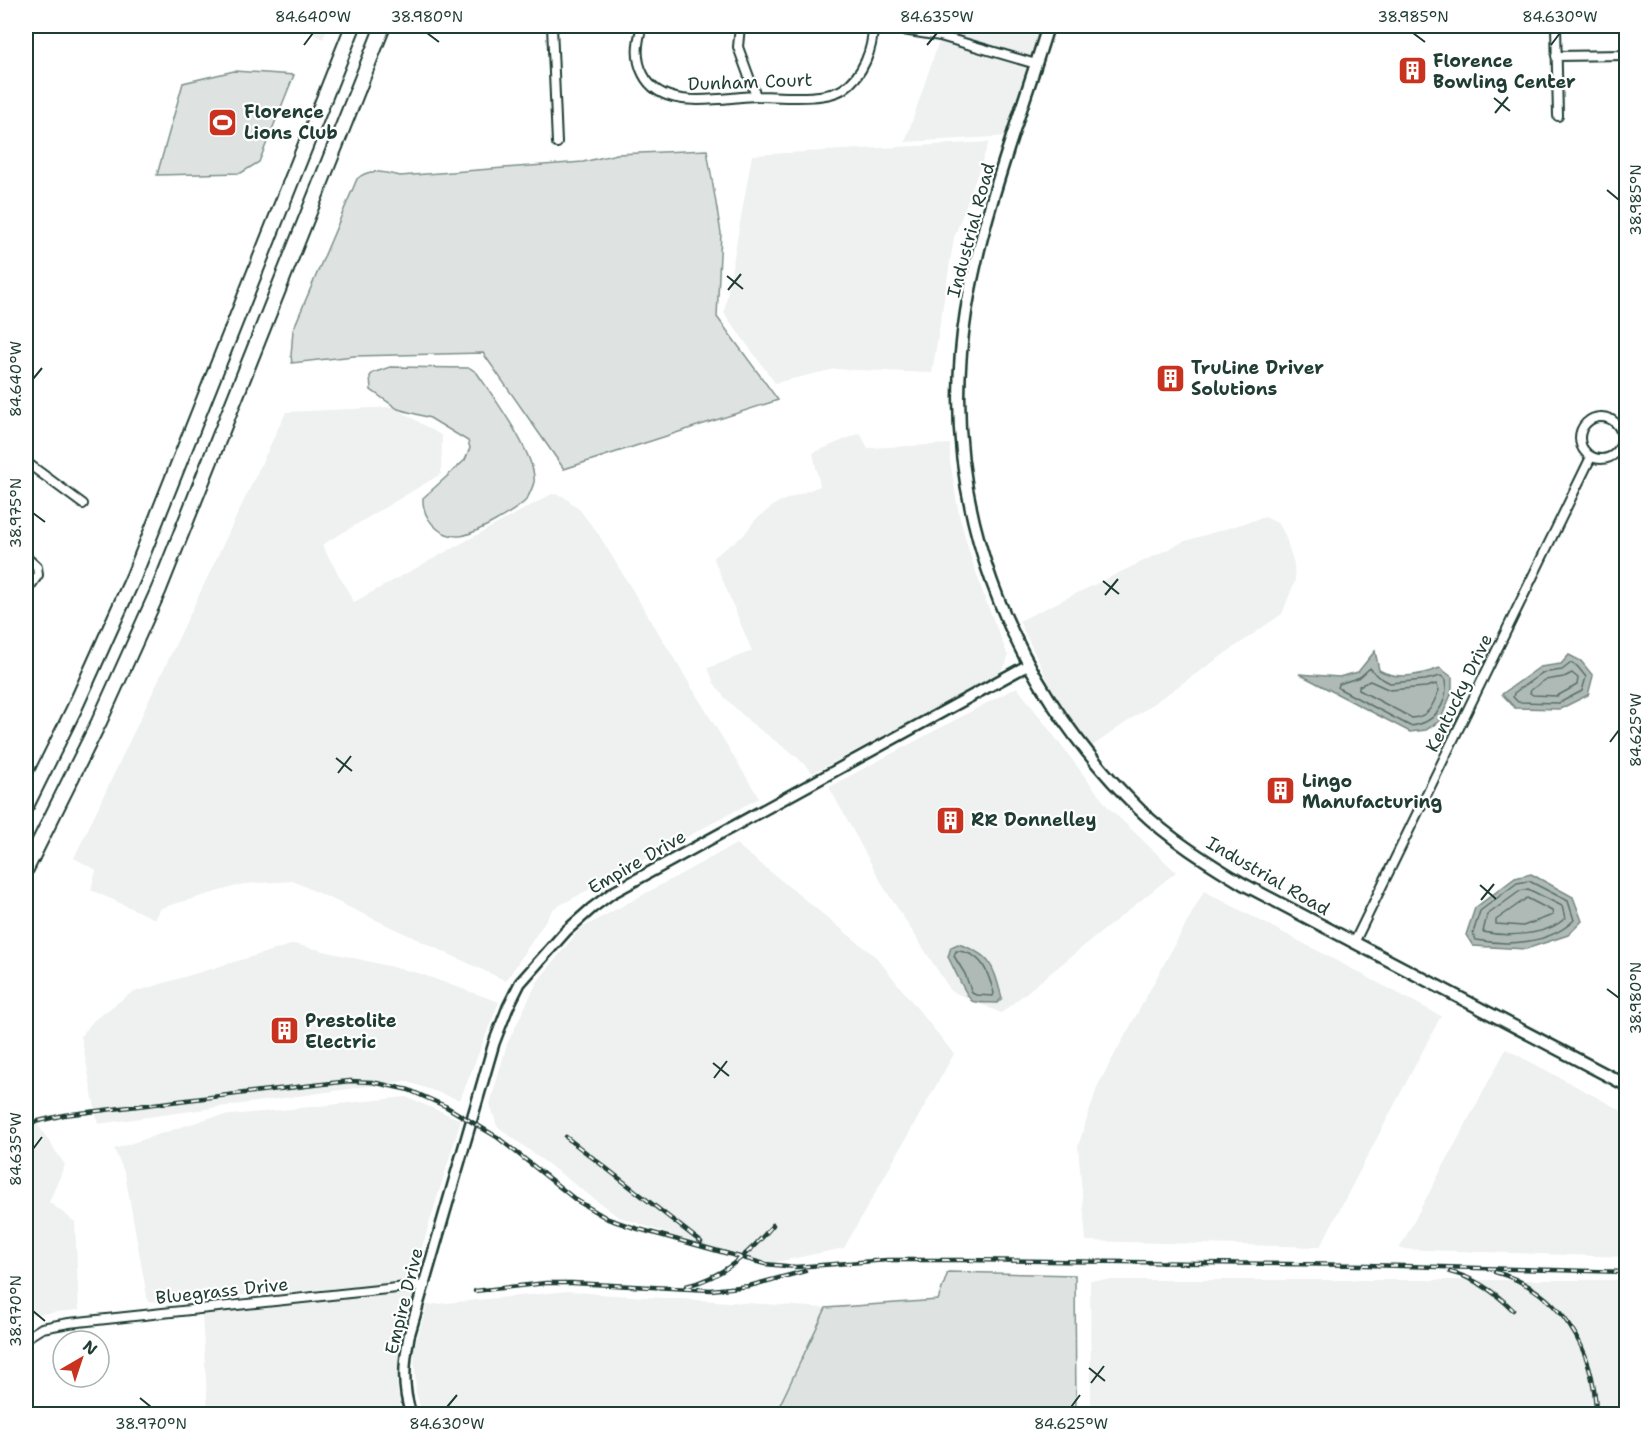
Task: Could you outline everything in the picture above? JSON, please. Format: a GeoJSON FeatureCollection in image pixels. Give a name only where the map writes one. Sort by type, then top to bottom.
{"type":"FeatureCollection","features":[{"type":"Feature","properties":{"kind":"highway"},"geometry":{"type":"LineString","coordinates":[[335,72],[343,26]]}},
{"type":"Feature","properties":{"kind":"highway"},"geometry":{"type":"LineString","coordinates":[[26,806],[74,709],[133,578],[353,26]]}},
{"type":"Feature","properties":{"kind":"highway"},"geometry":{"type":"LineString","coordinates":[[26,869],[99,722],[159,589],[383,26]]}},
{"type":"Feature","properties":{"kind":"main road","name":"Industrial Road"},"geometry":{"type":"LineString","coordinates":[[1048,26],[980,245],[966,313],[960,377],[960,420],[965,470],[976,535],[1000,606],[1028,665],[1066,724],[1140,810],[1212,866],[1626,1085]]}},
{"type":"Feature","properties":{"kind":"street"},"geometry":{"type":"LineString","coordinates":[[552,26],[557,143]]}},
{"type":"Feature","properties":{"kind":"street","name":"Dunham Court"},"geometry":{"type":"LineString","coordinates":[[642,26],[637,47],[638,59],[645,79],[659,93],[677,99],[820,96],[841,91],[853,81],[865,63],[873,37],[873,26]]}},
{"type":"Feature","properties":{"kind":"street"},"geometry":{"type":"LineString","coordinates":[[740,26],[738,47],[756,96]]}},
{"type":"Feature","properties":{"kind":"street"},"geometry":{"type":"LineString","coordinates":[[879,26],[940,36],[1036,64]]}},
{"type":"Feature","properties":{"kind":"street"},"geometry":{"type":"LineString","coordinates":[[1556,26],[1558,116]]}},
{"type":"Feature","properties":{"kind":"street"},"geometry":{"type":"LineString","coordinates":[[1556,56],[1626,55]]}},
{"type":"Feature","properties":{"kind":"street"},"geometry":{"type":"LineString","coordinates":[[1600,417],[1613,421],[1622,439],[1618,451],[1606,459],[1591,457],[1584,452],[1580,444],[1582,428],[1593,418],[1600,417]]}},
{"type":"Feature","properties":{"kind":"street","name":"Kentucky Drive"},"geometry":{"type":"LineString","coordinates":[[1354,943],[1591,457]]}},
{"type":"Feature","properties":{"kind":"street"},"geometry":{"type":"LineString","coordinates":[[26,462],[83,504]]}},
{"type":"Feature","properties":{"kind":"street"},"geometry":{"type":"LineString","coordinates":[[26,556],[37,567],[38,575],[26,592]]}},
{"type":"Feature","properties":{"kind":"street","name":"Empire Drive"},"geometry":{"type":"LineString","coordinates":[[411,1414],[405,1389],[405,1357],[494,1043],[520,983],[566,931],[592,908],[628,884],[1028,665]]}},
{"type":"Feature","properties":{"kind":"street","name":"Bluegrass Drive"},"geometry":{"type":"LineString","coordinates":[[26,1338],[42,1328],[69,1323],[425,1285]]}},
{"type":"Feature","properties":{"kind":"shaded area"},"geometry":{"type":"Polygon","coordinates":[[[298,26],[328,26],[323,39],[298,26]]]}},
{"type":"Feature","properties":{"kind":"shaded area"},"geometry":{"type":"Polygon","coordinates":[[[944,26],[1048,26],[1013,136],[905,142],[944,26]]]}},
{"type":"Feature","properties":{"kind":"shaded area","name":"Florence Lions Club"},"geometry":{"type":"Polygon","coordinates":[[[234,71],[294,75],[259,162],[241,173],[157,175],[183,83],[234,71]]]}},
{"type":"Feature","properties":{"kind":"shaded area"},"geometry":{"type":"Polygon","coordinates":[[[989,142],[954,238],[932,373],[835,369],[775,383],[724,313],[752,155],[989,142]]]}},
{"type":"Feature","properties":{"kind":"shaded area"},"geometry":{"type":"Polygon","coordinates":[[[707,150],[721,233],[717,317],[778,400],[564,469],[483,353],[354,356],[292,363],[293,330],[357,179],[362,175],[378,172],[400,176],[583,162],[617,154],[707,150]]]}},
{"type":"Feature","properties":{"kind":"shaded area"},"geometry":{"type":"Polygon","coordinates":[[[390,367],[470,368],[477,373],[512,426],[528,457],[534,482],[527,499],[515,509],[474,532],[459,536],[444,533],[438,529],[428,519],[423,498],[465,460],[470,448],[468,441],[430,418],[398,409],[371,390],[370,376],[390,367]]]}},
{"type":"Feature","properties":{"kind":"shaded area"},"geometry":{"type":"Polygon","coordinates":[[[394,407],[442,436],[441,474],[322,545],[354,602],[552,494],[563,496],[579,509],[599,535],[759,798],[553,909],[506,981],[293,881],[244,884],[161,908],[155,919],[91,890],[96,870],[74,858],[286,412],[394,407]]]}},
{"type":"Feature","properties":{"kind":"shaded area"},"geometry":{"type":"Polygon","coordinates":[[[860,433],[868,448],[950,444],[950,461],[959,515],[985,599],[1008,656],[1006,664],[997,675],[813,773],[798,758],[750,722],[724,697],[714,683],[708,668],[752,651],[713,557],[743,536],[755,520],[777,503],[820,486],[813,453],[860,433]]]}},
{"type":"Feature","properties":{"kind":"shaded area"},"geometry":{"type":"Polygon","coordinates":[[[1265,517],[1279,524],[1294,564],[1295,581],[1282,614],[1091,747],[1057,699],[1019,621],[1185,541],[1265,517]]]}},
{"type":"Feature","properties":{"kind":"shaded area"},"geometry":{"type":"Polygon","coordinates":[[[1017,687],[1108,807],[1176,872],[1001,1013],[951,991],[885,889],[829,787],[1017,687]]]}},
{"type":"Feature","properties":{"kind":"shaded area"},"geometry":{"type":"Polygon","coordinates":[[[736,844],[876,957],[954,1054],[844,1248],[767,1264],[689,1241],[617,1216],[497,1126],[490,1104],[507,1044],[537,982],[580,929],[736,844]]]}},
{"type":"Feature","properties":{"kind":"shaded area"},"geometry":{"type":"Polygon","coordinates":[[[1204,891],[1441,1016],[1320,1247],[1086,1241],[1078,1146],[1098,1085],[1204,891]]]}},
{"type":"Feature","properties":{"kind":"shaded area"},"geometry":{"type":"Polygon","coordinates":[[[294,944],[418,973],[499,1002],[460,1100],[405,1081],[98,1124],[81,1036],[94,1020],[131,993],[294,944]]]}},
{"type":"Feature","properties":{"kind":"shaded area"},"geometry":{"type":"Polygon","coordinates":[[[1506,1049],[1626,1113],[1626,1257],[1399,1249],[1506,1049]]]}},
{"type":"Feature","properties":{"kind":"shaded area"},"geometry":{"type":"Polygon","coordinates":[[[406,1097],[461,1120],[411,1283],[148,1302],[125,1174],[114,1149],[212,1117],[406,1097]]]}},
{"type":"Feature","properties":{"kind":"shaded area"},"geometry":{"type":"Polygon","coordinates":[[[26,1107],[65,1165],[49,1202],[75,1222],[79,1310],[27,1315],[26,1317],[26,1107]]]}},
{"type":"Feature","properties":{"kind":"shaded area"},"geometry":{"type":"Polygon","coordinates":[[[948,1272],[1075,1275],[1076,1414],[773,1414],[776,1413],[826,1308],[938,1300],[948,1272]]]}},
{"type":"Feature","properties":{"kind":"shaded area"},"geometry":{"type":"Polygon","coordinates":[[[1090,1280],[1626,1280],[1626,1414],[1091,1414],[1090,1280]]]}},
{"type":"Feature","properties":{"kind":"shaded area"},"geometry":{"type":"Polygon","coordinates":[[[415,1290],[401,1342],[397,1389],[402,1414],[208,1414],[202,1314],[415,1290]]]}},
{"type":"Feature","properties":{"kind":"shaded area"},"geometry":{"type":"Polygon","coordinates":[[[568,1291],[826,1308],[776,1413],[773,1414],[422,1414],[416,1392],[414,1349],[427,1305],[568,1291]]]}},
{"type":"Feature","properties":{"kind":"water"},"geometry":{"type":"Polygon","coordinates":[[[1375,651],[1379,670],[1386,673],[1409,676],[1440,668],[1452,677],[1452,692],[1440,721],[1426,730],[1410,732],[1299,674],[1339,677],[1358,672],[1375,651]]]}},
{"type":"Feature","properties":{"kind":"water"},"geometry":{"type":"Polygon","coordinates":[[[1569,655],[1581,661],[1593,676],[1588,695],[1560,709],[1515,708],[1502,694],[1540,667],[1561,664],[1569,655]]]}},
{"type":"Feature","properties":{"kind":"water"},"geometry":{"type":"Polygon","coordinates":[[[1531,874],[1573,897],[1582,921],[1568,935],[1526,949],[1473,946],[1466,935],[1475,908],[1515,878],[1531,874]]]}},
{"type":"Feature","properties":{"kind":"water"},"geometry":{"type":"Polygon","coordinates":[[[958,944],[978,953],[989,963],[1002,998],[997,1003],[977,1002],[970,999],[948,957],[951,947],[958,944]]]}},
{"type":"Feature","properties":{"kind":"railway"},"geometry":{"type":"LineString","coordinates":[[26,1124],[64,1115],[261,1091],[350,1081],[372,1082],[409,1090],[445,1106],[497,1137],[576,1200],[608,1219],[765,1264],[796,1267],[887,1260],[962,1260],[1366,1265],[1626,1272]]}},
{"type":"Feature","properties":{"kind":"railway"},"geometry":{"type":"LineString","coordinates":[[566,1137],[701,1242]]}},
{"type":"Feature","properties":{"kind":"railway"},"geometry":{"type":"LineString","coordinates":[[686,1286],[723,1271],[755,1245],[773,1225]]}},
{"type":"Feature","properties":{"kind":"railway"},"geometry":{"type":"LineString","coordinates":[[475,1291],[546,1283],[711,1290],[749,1286],[805,1271]]}},
{"type":"Feature","properties":{"kind":"railway"},"geometry":{"type":"LineString","coordinates":[[1450,1272],[1484,1286],[1513,1310]]}},
{"type":"Feature","properties":{"kind":"railway"},"geometry":{"type":"LineString","coordinates":[[1495,1272],[1518,1281],[1538,1293],[1570,1325],[1589,1367],[1596,1414]]}},
{"type":"Feature","properties":{"kind":"place","name":"Florence Bowling Center"},"geometry":{"type":"Point","coordinates":[1412,71]}},
{"type":"Feature","properties":{"kind":"place","name":"Florence Lions Club"},"geometry":{"type":"Point","coordinates":[223,122]}},
{"type":"Feature","properties":{"kind":"place","name":"TruLine Driver Solutions"},"geometry":{"type":"Point","coordinates":[1170,378]}},
{"type":"Feature","properties":{"kind":"place","name":"Lingo Manufacturing"},"geometry":{"type":"Point","coordinates":[1281,791]}},
{"type":"Feature","properties":{"kind":"place","name":"RR Donnelley"},"geometry":{"type":"Point","coordinates":[950,820]}},
{"type":"Feature","properties":{"kind":"place","name":"Prestolite Electric"},"geometry":{"type":"Point","coordinates":[284,1031]}}]}
